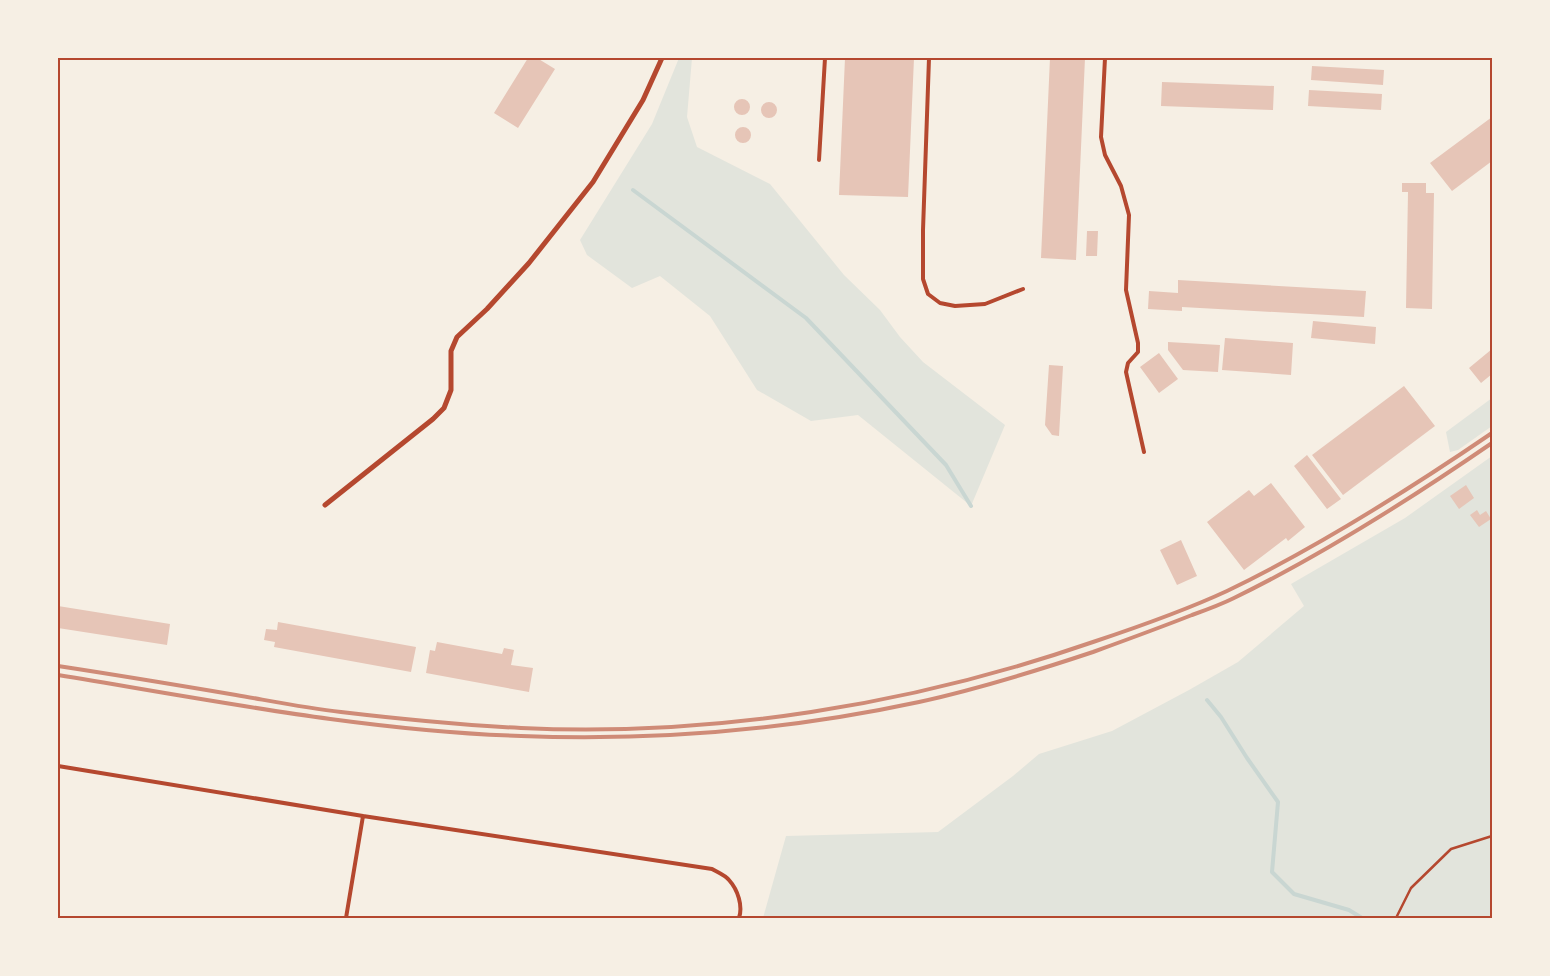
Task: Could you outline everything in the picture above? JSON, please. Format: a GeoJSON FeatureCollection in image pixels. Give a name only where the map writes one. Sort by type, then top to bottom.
{"type":"FeatureCollection","features":[{"type":"Feature","properties":{"kind":"street"},"geometry":{"type":"LineString","coordinates":[[325,505],[433,419],[444,408],[451,390],[451,351],[457,337],[529,263],[593,182],[643,100],[662,58]]}},
{"type":"Feature","properties":{"kind":"lane"},"geometry":{"type":"LineString","coordinates":[[819,160],[825,58]]}},
{"type":"Feature","properties":{"kind":"lane"},"geometry":{"type":"LineString","coordinates":[[929,58],[923,230],[923,279],[928,294],[940,303],[955,306],[985,304],[1023,289]]}},
{"type":"Feature","properties":{"kind":"lane"},"geometry":{"type":"LineString","coordinates":[[1106,58],[1101,138],[1104,155],[1121,186],[1129,215],[1126,290],[1138,343],[1138,352],[1128,363],[1126,372],[1144,452]]}},
{"type":"Feature","properties":{"kind":"lane"},"geometry":{"type":"LineString","coordinates":[[58,766],[363,816],[712,869],[728,879],[738,893],[741,912],[739,918]]}},
{"type":"Feature","properties":{"kind":"lane"},"geometry":{"type":"LineString","coordinates":[[346,918],[363,816]]}},
{"type":"Feature","properties":{"kind":"path"},"geometry":{"type":"LineString","coordinates":[[1396,918],[1411,888],[1451,849],[1492,836]]}},
{"type":"Feature","properties":{"kind":"shaded area"},"geometry":{"type":"Polygon","coordinates":[[[679,58],[692,58],[687,117],[697,147],[770,184],[844,275],[880,310],[900,337],[923,362],[1005,425],[971,506],[858,415],[811,421],[757,390],[710,316],[660,276],[632,288],[587,255],[580,240],[652,124],[679,58]]]}},
{"type":"Feature","properties":{"kind":"shaded area"},"geometry":{"type":"Polygon","coordinates":[[[1492,398],[1492,426],[1458,450],[1450,452],[1446,432],[1492,398]]]}},
{"type":"Feature","properties":{"kind":"shaded area"},"geometry":{"type":"Polygon","coordinates":[[[1492,456],[1492,918],[763,918],[786,836],[938,832],[1013,776],[1039,754],[1112,731],[1238,662],[1304,606],[1291,584],[1405,518],[1492,456]]]}},
{"type":"Feature","properties":{"kind":"building"},"geometry":{"type":"Polygon","coordinates":[[[528,58],[537,58],[555,69],[518,128],[494,113],[528,58]]]}},
{"type":"Feature","properties":{"kind":"building"},"geometry":{"type":"Polygon","coordinates":[[[845,58],[914,58],[908,197],[839,195],[845,58]]]}},
{"type":"Feature","properties":{"kind":"building"},"geometry":{"type":"Polygon","coordinates":[[[1050,58],[1085,58],[1076,260],[1041,258],[1050,58]]]}},
{"type":"Feature","properties":{"kind":"building"},"geometry":{"type":"Polygon","coordinates":[[[1312,66],[1384,70],[1383,85],[1311,80],[1312,66]]]}},
{"type":"Feature","properties":{"kind":"building"},"geometry":{"type":"Polygon","coordinates":[[[1162,82],[1274,86],[1273,110],[1161,106],[1162,82]]]}},
{"type":"Feature","properties":{"kind":"building"},"geometry":{"type":"Polygon","coordinates":[[[1309,90],[1382,94],[1381,110],[1308,106],[1309,90]]]}},
{"type":"Feature","properties":{"kind":"building"},"geometry":{"type":"Polygon","coordinates":[[[742,99],[750,107],[742,115],[734,107],[742,99]]]}},
{"type":"Feature","properties":{"kind":"building"},"geometry":{"type":"Polygon","coordinates":[[[766,102],[772,102],[777,107],[775,116],[766,118],[761,113],[761,107],[766,102]]]}},
{"type":"Feature","properties":{"kind":"building"},"geometry":{"type":"Polygon","coordinates":[[[1492,117],[1492,161],[1452,191],[1430,163],[1492,117]]]}},
{"type":"Feature","properties":{"kind":"building"},"geometry":{"type":"Polygon","coordinates":[[[740,127],[746,127],[751,132],[749,141],[740,143],[735,138],[735,132],[740,127]]]}},
{"type":"Feature","properties":{"kind":"building"},"geometry":{"type":"Polygon","coordinates":[[[1402,183],[1426,183],[1426,193],[1434,193],[1432,309],[1406,308],[1408,192],[1402,192],[1402,183]]]}},
{"type":"Feature","properties":{"kind":"building"},"geometry":{"type":"Polygon","coordinates":[[[1087,231],[1098,231],[1097,256],[1086,256],[1087,231]]]}},
{"type":"Feature","properties":{"kind":"building"},"geometry":{"type":"Polygon","coordinates":[[[1178,280],[1366,291],[1364,317],[1182,307],[1182,311],[1148,309],[1149,291],[1178,293],[1178,280]]]}},
{"type":"Feature","properties":{"kind":"building"},"geometry":{"type":"Polygon","coordinates":[[[1313,321],[1376,327],[1375,344],[1311,338],[1313,321]]]}},
{"type":"Feature","properties":{"kind":"building"},"geometry":{"type":"Polygon","coordinates":[[[1225,338],[1293,343],[1291,375],[1222,370],[1225,338]]]}},
{"type":"Feature","properties":{"kind":"building"},"geometry":{"type":"Polygon","coordinates":[[[1168,342],[1220,345],[1218,372],[1183,370],[1168,350],[1168,342]]]}},
{"type":"Feature","properties":{"kind":"building"},"geometry":{"type":"Polygon","coordinates":[[[1492,349],[1492,374],[1481,383],[1469,368],[1492,349]]]}},
{"type":"Feature","properties":{"kind":"building"},"geometry":{"type":"Polygon","coordinates":[[[1159,353],[1178,379],[1159,393],[1140,367],[1159,353]]]}},
{"type":"Feature","properties":{"kind":"building"},"geometry":{"type":"Polygon","coordinates":[[[1049,365],[1063,366],[1059,436],[1052,435],[1045,425],[1049,365]]]}},
{"type":"Feature","properties":{"kind":"building"},"geometry":{"type":"Polygon","coordinates":[[[1404,386],[1435,426],[1343,495],[1312,455],[1404,386]]]}},
{"type":"Feature","properties":{"kind":"building"},"geometry":{"type":"Polygon","coordinates":[[[1307,455],[1341,499],[1327,509],[1294,466],[1307,455]]]}},
{"type":"Feature","properties":{"kind":"building"},"geometry":{"type":"Polygon","coordinates":[[[1271,483],[1305,527],[1288,541],[1286,538],[1244,570],[1207,522],[1249,490],[1254,496],[1271,483]]]}},
{"type":"Feature","properties":{"kind":"building"},"geometry":{"type":"Polygon","coordinates":[[[1466,485],[1474,498],[1459,509],[1450,496],[1466,485]]]}},
{"type":"Feature","properties":{"kind":"building"},"geometry":{"type":"Polygon","coordinates":[[[1477,510],[1480,515],[1486,511],[1491,519],[1479,527],[1470,515],[1477,510]]]}},
{"type":"Feature","properties":{"kind":"building"},"geometry":{"type":"Polygon","coordinates":[[[1181,540],[1197,576],[1177,585],[1160,550],[1181,540]]]}},
{"type":"Feature","properties":{"kind":"building"},"geometry":{"type":"Polygon","coordinates":[[[58,606],[170,624],[167,645],[58,628],[58,606]]]}},
{"type":"Feature","properties":{"kind":"building"},"geometry":{"type":"Polygon","coordinates":[[[278,622],[416,647],[411,672],[274,647],[275,642],[264,640],[266,629],[277,630],[278,622]]]}},
{"type":"Feature","properties":{"kind":"building"},"geometry":{"type":"Polygon","coordinates":[[[437,642],[502,654],[504,648],[514,650],[511,665],[533,668],[529,692],[426,673],[430,650],[435,651],[437,642]]]}},
{"type":"Feature","properties":{"kind":"waterway"},"geometry":{"type":"LineString","coordinates":[[633,190],[806,318],[946,465],[971,506]]}},
{"type":"Feature","properties":{"kind":"waterway"},"geometry":{"type":"LineString","coordinates":[[1207,700],[1221,717],[1278,802],[1272,872],[1294,894],[1349,910],[1362,918]]}},
{"type":"Feature","properties":{"kind":"railway"},"geometry":{"type":"LineString","coordinates":[[58,666],[328,710],[498,727],[594,729],[666,727],[739,721],[811,712],[883,699],[954,683],[1024,664],[1127,631],[1194,605],[1262,574],[1329,537],[1428,476],[1492,433]]}},
{"type":"Feature","properties":{"kind":"railway"},"geometry":{"type":"LineString","coordinates":[[58,675],[288,713],[404,728],[463,733],[521,736],[621,737],[721,731],[821,720],[919,702],[1007,679],[1093,652],[1218,605],[1268,581],[1333,545],[1492,443]]}}]}
